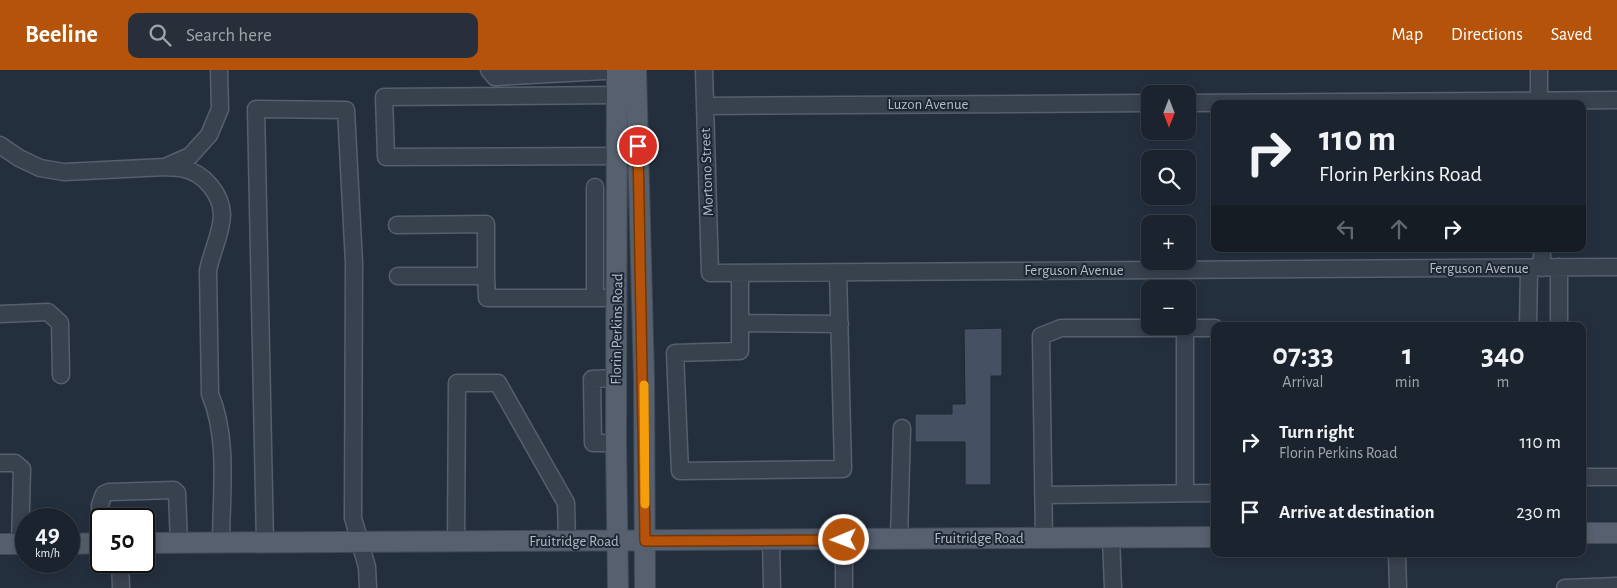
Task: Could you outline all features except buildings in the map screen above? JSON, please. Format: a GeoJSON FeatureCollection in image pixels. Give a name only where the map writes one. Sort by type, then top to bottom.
{"type":"FeatureCollection","features":[{"type":"Feature","properties":{"kind":"main road","name":"Florin Perkins Road"},"geometry":{"type":"LineString","coordinates":[[617,70],[618,298],[616,443],[618,588]]}},
{"type":"Feature","properties":{"kind":"main road","name":"Florin Perkins Road"},"geometry":{"type":"LineString","coordinates":[[636,70],[645,588]]}},
{"type":"Feature","properties":{"kind":"main road"},"geometry":{"type":"LineString","coordinates":[[1586,533],[1617,533]]}},
{"type":"Feature","properties":{"kind":"main road","name":"Fruitridge Road"},"geometry":{"type":"LineString","coordinates":[[155,543],[1211,537]]}},
{"type":"Feature","properties":{"kind":"main road"},"geometry":{"type":"LineString","coordinates":[[0,544],[15,544]]}},
{"type":"Feature","properties":{"kind":"street"},"geometry":{"type":"LineString","coordinates":[[165,167],[190,156],[209,135],[220,109],[219,70]]}},
{"type":"Feature","properties":{"kind":"street"},"geometry":{"type":"LineString","coordinates":[[489,70],[495,77],[623,70]]}},
{"type":"Feature","properties":{"kind":"street","name":"Mortono Street"},"geometry":{"type":"LineString","coordinates":[[704,70],[710,273]]}},
{"type":"Feature","properties":{"kind":"street"},"geometry":{"type":"LineString","coordinates":[[1539,70],[1539,100]]}},
{"type":"Feature","properties":{"kind":"street"},"geometry":{"type":"LineString","coordinates":[[618,95],[384,97],[386,158],[618,156]]}},
{"type":"Feature","properties":{"kind":"street"},"geometry":{"type":"LineString","coordinates":[[1586,101],[1617,100]]}},
{"type":"Feature","properties":{"kind":"street","name":"Luzon Avenue"},"geometry":{"type":"LineString","coordinates":[[705,106],[1141,103]]}},
{"type":"Feature","properties":{"kind":"street"},"geometry":{"type":"LineString","coordinates":[[1196,103],[1211,103]]}},
{"type":"Feature","properties":{"kind":"street"},"geometry":{"type":"LineString","coordinates":[[264,543],[256,109],[346,110],[354,264],[353,518],[367,567],[368,588]]}},
{"type":"Feature","properties":{"kind":"street"},"geometry":{"type":"LineString","coordinates":[[0,145],[19,158],[40,168],[64,172],[165,167],[185,169],[203,178],[216,194],[222,214],[219,234],[212,252],[208,271],[210,394],[216,410],[221,456],[221,543]]}},
{"type":"Feature","properties":{"kind":"street"},"geometry":{"type":"LineString","coordinates":[[595,187],[595,298]]}},
{"type":"Feature","properties":{"kind":"street"},"geometry":{"type":"LineString","coordinates":[[397,225],[486,224],[487,298],[618,298]]}},
{"type":"Feature","properties":{"kind":"street"},"geometry":{"type":"LineString","coordinates":[[1528,322],[1536,268],[1541,252]]}},
{"type":"Feature","properties":{"kind":"street"},"geometry":{"type":"LineString","coordinates":[[1559,267],[1559,322]]}},
{"type":"Feature","properties":{"kind":"street","name":"Ferguson Avenue"},"geometry":{"type":"LineString","coordinates":[[710,273],[1617,267]]}},
{"type":"Feature","properties":{"kind":"street"},"geometry":{"type":"LineString","coordinates":[[740,273],[740,351],[676,353],[680,471],[843,469],[838,272]]}},
{"type":"Feature","properties":{"kind":"street"},"geometry":{"type":"LineString","coordinates":[[398,276],[486,276]]}},
{"type":"Feature","properties":{"kind":"street"},"geometry":{"type":"LineString","coordinates":[[0,314],[48,312],[60,323],[62,375]]}},
{"type":"Feature","properties":{"kind":"street"},"geometry":{"type":"LineString","coordinates":[[740,323],[840,324]]}},
{"type":"Feature","properties":{"kind":"street"},"geometry":{"type":"LineString","coordinates":[[1044,538],[1041,336],[1061,328],[1141,328]]}},
{"type":"Feature","properties":{"kind":"street"},"geometry":{"type":"LineString","coordinates":[[1196,328],[1211,328]]}},
{"type":"Feature","properties":{"kind":"street"},"geometry":{"type":"LineString","coordinates":[[1185,335],[1185,493]]}},
{"type":"Feature","properties":{"kind":"street"},"geometry":{"type":"LineString","coordinates":[[456,542],[457,382],[498,383],[566,503],[567,541]]}},
{"type":"Feature","properties":{"kind":"street"},"geometry":{"type":"LineString","coordinates":[[899,539],[902,428]]}},
{"type":"Feature","properties":{"kind":"street"},"geometry":{"type":"LineString","coordinates":[[0,463],[15,463],[22,469],[23,508]]}},
{"type":"Feature","properties":{"kind":"street"},"geometry":{"type":"LineString","coordinates":[[1586,477],[1617,477]]}},
{"type":"Feature","properties":{"kind":"street"},"geometry":{"type":"LineString","coordinates":[[100,508],[104,494],[109,492],[174,490],[177,493],[179,543]]}},
{"type":"Feature","properties":{"kind":"street"},"geometry":{"type":"LineString","coordinates":[[1043,495],[1211,492]]}},
{"type":"Feature","properties":{"kind":"street"},"geometry":{"type":"LineString","coordinates":[[1111,538],[1113,588]]}},
{"type":"Feature","properties":{"kind":"street"},"geometry":{"type":"LineString","coordinates":[[771,540],[772,588]]}},
{"type":"Feature","properties":{"kind":"street"},"geometry":{"type":"LineString","coordinates":[[844,540],[844,588]]}},
{"type":"Feature","properties":{"kind":"street"},"geometry":{"type":"LineString","coordinates":[[358,588],[359,542]]}},
{"type":"Feature","properties":{"kind":"street"},"geometry":{"type":"LineString","coordinates":[[1397,557],[1398,588]]}},
{"type":"Feature","properties":{"kind":"street"},"geometry":{"type":"LineString","coordinates":[[120,573],[121,588]]}},
{"type":"Feature","properties":{"kind":"street"},"geometry":{"type":"LineString","coordinates":[[1565,588],[1617,586]]}},
{"type":"Feature","properties":{"kind":"slow traffic"},"geometry":{"type":"LineString","coordinates":[[644,385],[645,504]]}},
{"type":"Feature","properties":{"kind":"route"},"geometry":{"type":"LineString","coordinates":[[638,146],[644,377],[645,541],[844,540]]}}]}
